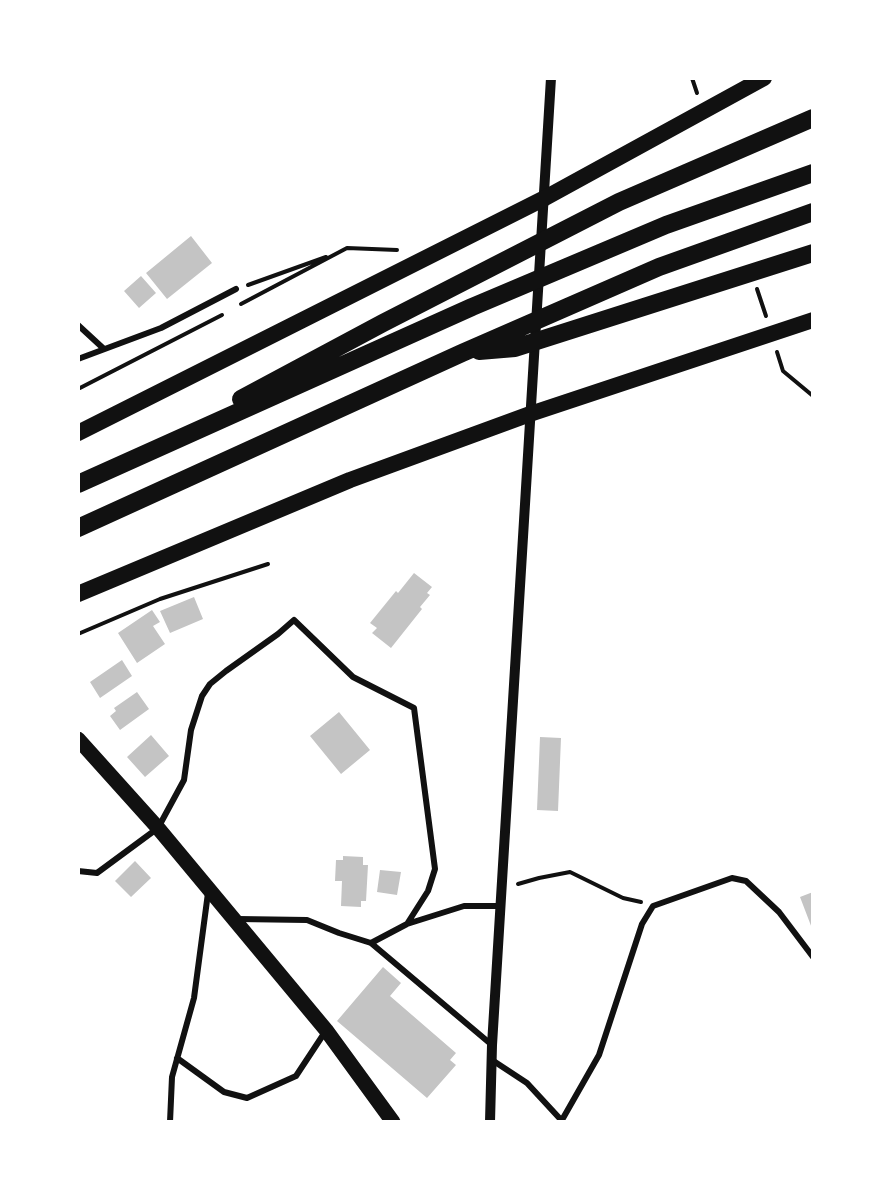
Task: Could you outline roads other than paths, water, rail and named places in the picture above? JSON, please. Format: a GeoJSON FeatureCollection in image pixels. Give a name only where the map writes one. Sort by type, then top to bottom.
{"type":"FeatureCollection","features":[{"type":"Feature","properties":{"kind":"highway"},"geometry":{"type":"LineString","coordinates":[[78,433],[545,198],[762,78]]}},
{"type":"Feature","properties":{"kind":"highway"},"geometry":{"type":"LineString","coordinates":[[108,470],[383,323],[619,202],[813,118]]}},
{"type":"Feature","properties":{"kind":"highway"},"geometry":{"type":"LineString","coordinates":[[78,484],[472,308],[666,225],[813,173]]}},
{"type":"Feature","properties":{"kind":"highway"},"geometry":{"type":"LineString","coordinates":[[78,528],[462,353],[659,267],[813,212]]}},
{"type":"Feature","properties":{"kind":"highway"},"geometry":{"type":"LineString","coordinates":[[462,353],[515,348],[813,253]]}},
{"type":"Feature","properties":{"kind":"highway"},"geometry":{"type":"LineString","coordinates":[[78,594],[350,480],[531,414],[813,320]]}},
{"type":"Feature","properties":{"kind":"main road"},"geometry":{"type":"LineString","coordinates":[[78,739],[158,828],[326,1030],[393,1122]]}},
{"type":"Feature","properties":{"kind":"street"},"geometry":{"type":"LineString","coordinates":[[490,1122],[492,1045],[552,78]]}},
{"type":"Feature","properties":{"kind":"street"},"geometry":{"type":"LineString","coordinates":[[78,359],[161,328],[236,289]]}},
{"type":"Feature","properties":{"kind":"street"},"geometry":{"type":"LineString","coordinates":[[78,325],[104,349]]}},
{"type":"Feature","properties":{"kind":"street"},"geometry":{"type":"LineString","coordinates":[[78,871],[97,873],[158,828],[184,780],[191,730],[202,696],[210,684],[294,620],[353,677],[414,708],[435,869],[428,891],[406,924]]}},
{"type":"Feature","properties":{"kind":"street"},"geometry":{"type":"LineString","coordinates":[[492,1060],[527,1083],[563,1121],[599,1055],[642,924],[653,906],[732,878],[746,881],[779,912],[813,957]]}},
{"type":"Feature","properties":{"kind":"street"},"geometry":{"type":"LineString","coordinates":[[170,1122],[172,1077],[194,998],[208,889]]}},
{"type":"Feature","properties":{"kind":"street"},"geometry":{"type":"LineString","coordinates":[[371,943],[406,924],[464,906],[501,906]]}},
{"type":"Feature","properties":{"kind":"street"},"geometry":{"type":"LineString","coordinates":[[234,919],[307,920],[371,943],[492,1045]]}},
{"type":"Feature","properties":{"kind":"street"},"geometry":{"type":"LineString","coordinates":[[177,1058],[224,1092],[247,1098],[296,1076],[326,1030]]}}]}
